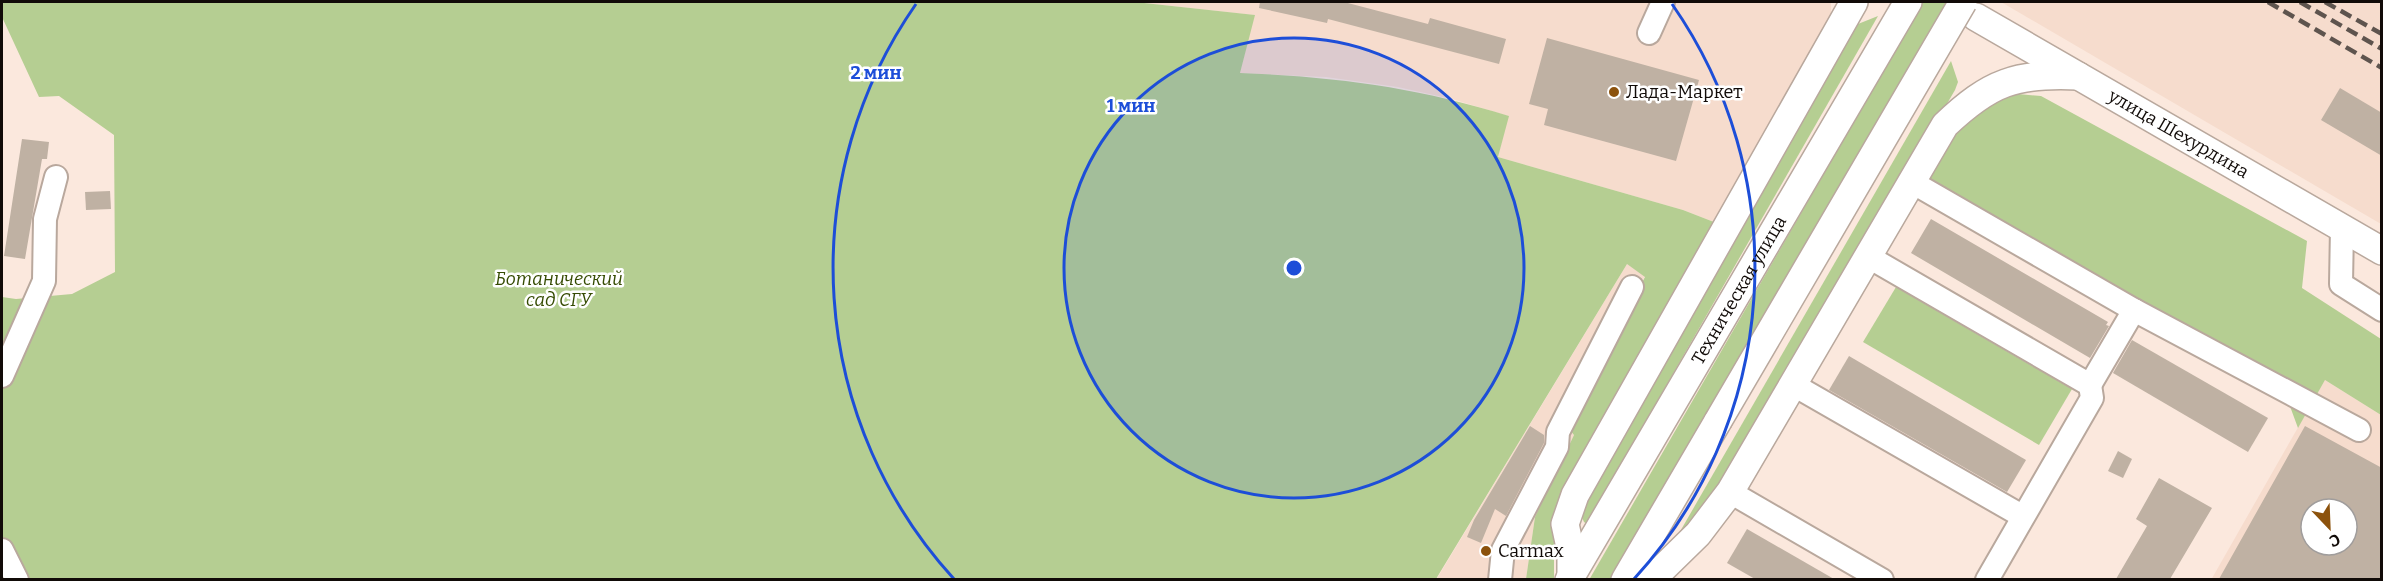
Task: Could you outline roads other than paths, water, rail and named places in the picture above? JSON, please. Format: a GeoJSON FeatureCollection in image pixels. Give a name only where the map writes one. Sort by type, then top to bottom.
{"type":"FeatureCollection","features":[{"type":"Feature","properties":{"kind":"main road"},"geometry":{"type":"LineString","coordinates":[[1570,578],[1571,552],[1565,524],[1575,495],[1854,2]]}},
{"type":"Feature","properties":{"kind":"main road","name":"Техническая улица"},"geometry":{"type":"LineString","coordinates":[[1570,578],[1908,2]]}},
{"type":"Feature","properties":{"kind":"main road"},"geometry":{"type":"LineString","coordinates":[[1625,579],[1718,421],[1970,9]]}},
{"type":"Feature","properties":{"kind":"main road","name":"улица Шехурдина"},"geometry":{"type":"LineString","coordinates":[[1970,9],[2078,75],[2382,251]]}},
{"type":"Feature","properties":{"kind":"main road"},"geometry":{"type":"LineString","coordinates":[[1651,579],[1698,534],[1730,492],[1910,181],[1945,125],[1986,91],[2012,79],[2044,74],[2078,75]]}},
{"type":"Feature","properties":{"kind":"lane"},"geometry":{"type":"LineString","coordinates":[[1649,33],[1663,2]]}},
{"type":"Feature","properties":{"kind":"lane"},"geometry":{"type":"LineString","coordinates":[[2,376],[44,281],[45,219],[56,177]]}},
{"type":"Feature","properties":{"kind":"lane"},"geometry":{"type":"LineString","coordinates":[[1910,181],[2134,310],[2359,430]]}},
{"type":"Feature","properties":{"kind":"lane"},"geometry":{"type":"LineString","coordinates":[[2342,228],[2341,284],[2382,310]]}},
{"type":"Feature","properties":{"kind":"lane"},"geometry":{"type":"LineString","coordinates":[[1867,256],[2090,386]]}},
{"type":"Feature","properties":{"kind":"lane"},"geometry":{"type":"LineString","coordinates":[[1500,579],[1503,550],[1557,447],[1558,432],[1632,287]]}},
{"type":"Feature","properties":{"kind":"lane"},"geometry":{"type":"LineString","coordinates":[[1988,579],[2022,516],[2092,398],[2090,386],[2134,310]]}},
{"type":"Feature","properties":{"kind":"lane"},"geometry":{"type":"LineString","coordinates":[[1792,384],[2022,516]]}},
{"type":"Feature","properties":{"kind":"lane"},"geometry":{"type":"LineString","coordinates":[[1730,492],[1882,579]]}},
{"type":"Feature","properties":{"kind":"lane"},"geometry":{"type":"LineString","coordinates":[[2,550],[16,579]]}},
{"type":"Feature","properties":{"kind":"railway"},"geometry":{"type":"LineString","coordinates":[[2268,2],[2382,68]]}},
{"type":"Feature","properties":{"kind":"railway"},"geometry":{"type":"LineString","coordinates":[[2300,2],[2382,49]]}},
{"type":"Feature","properties":{"kind":"railway"},"geometry":{"type":"LineString","coordinates":[[2325,2],[2382,34]]}},
{"type":"Feature","properties":{"kind":"place","name":"Лада-Маркет"},"geometry":{"type":"Point","coordinates":[1614,92]}},
{"type":"Feature","properties":{"kind":"place","name":"Carmax"},"geometry":{"type":"Point","coordinates":[1486,551]}},
{"type":"Feature","properties":{"kind":"park label","name":"Ботанический сад СГУ"},"geometry":{"type":"Point","coordinates":[559,289]}}]}
